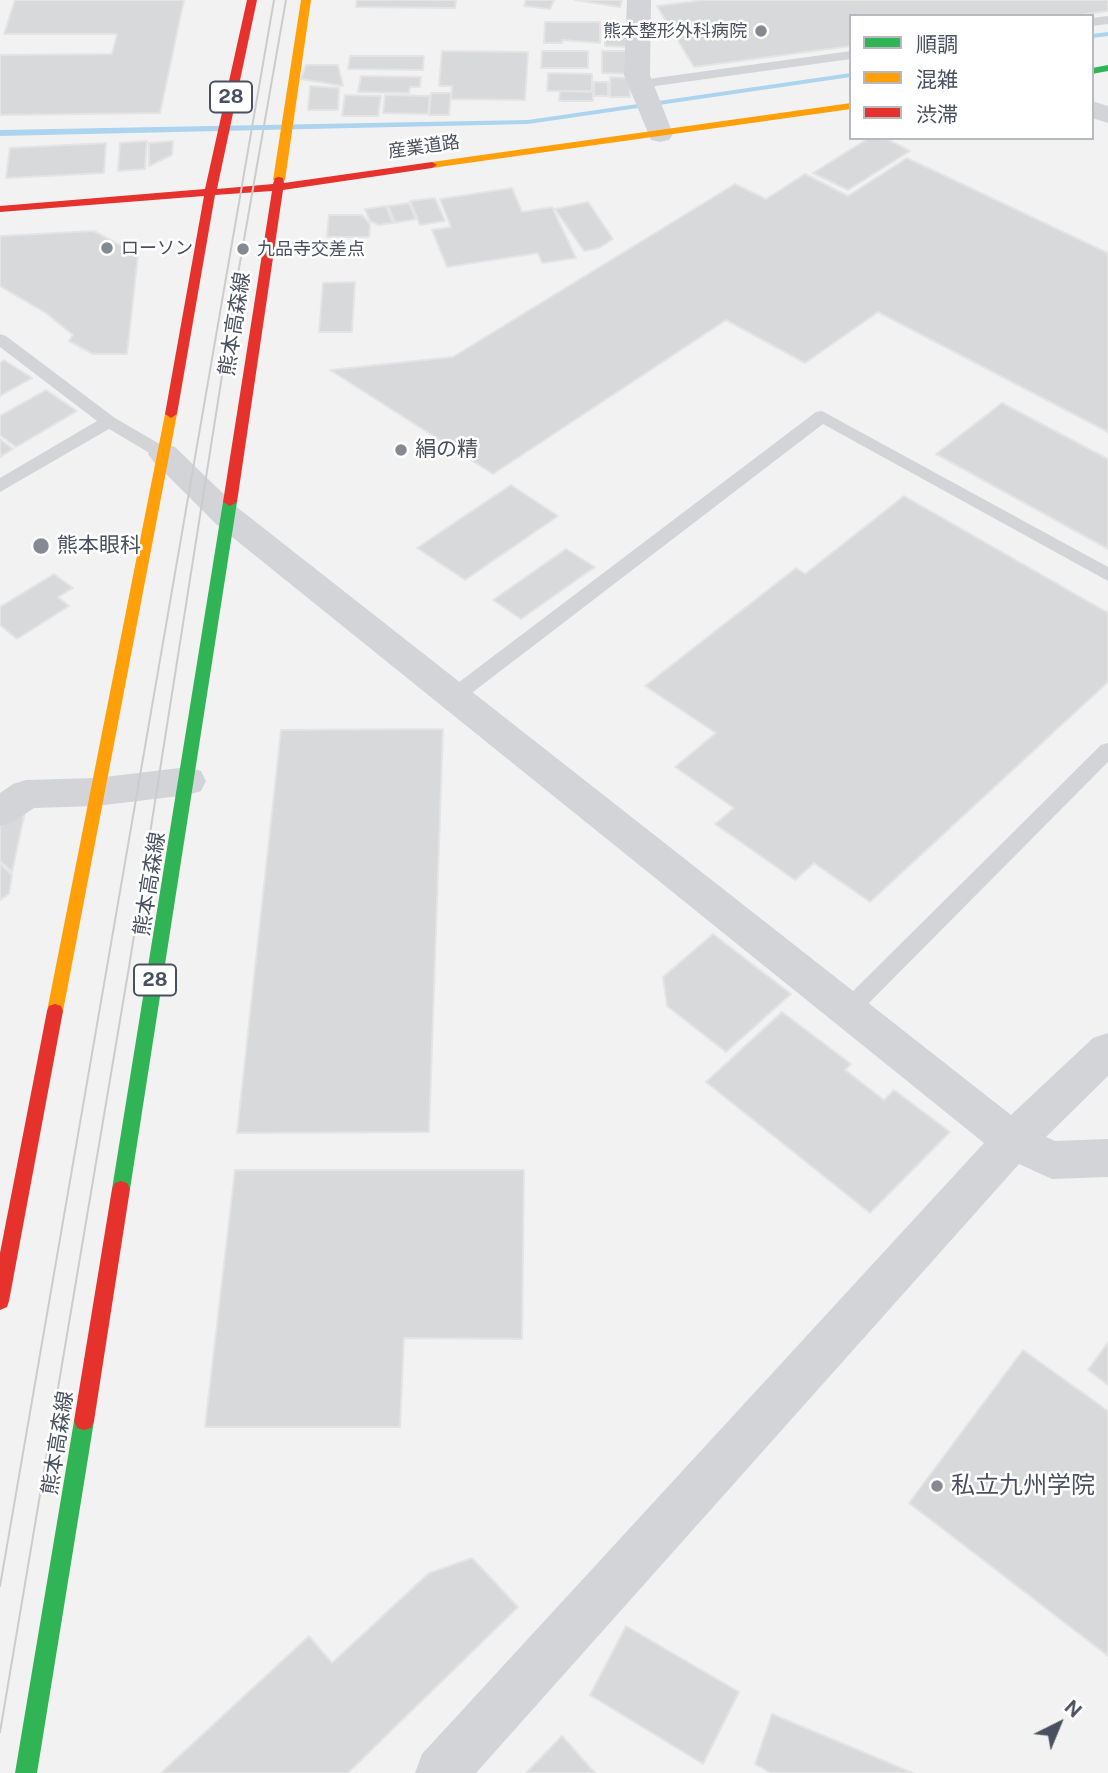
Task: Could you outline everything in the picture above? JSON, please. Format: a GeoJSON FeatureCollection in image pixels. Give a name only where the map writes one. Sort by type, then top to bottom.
{"type":"FeatureCollection","features":[{"type":"Feature","properties":{"kind":"main road","name":"28"},"geometry":{"type":"LineString","coordinates":[[0,1301],[96,793],[164,454],[210,193],[252,0]]}},
{"type":"Feature","properties":{"kind":"main road","name":"熊本高森線"},"geometry":{"type":"LineString","coordinates":[[26,1773],[188,781],[306,0]]}},
{"type":"Feature","properties":{"kind":"main road","name":"産業道路"},"geometry":{"type":"LineString","coordinates":[[0,209],[278,187],[849,106]]}},
{"type":"Feature","properties":{"kind":"street"},"geometry":{"type":"LineString","coordinates":[[639,0],[637,75],[660,134]]}},
{"type":"Feature","properties":{"kind":"street"},"geometry":{"type":"LineString","coordinates":[[164,454],[227,516],[849,1009],[920,1070],[1013,1141],[1052,1160],[1108,1158]]}},
{"type":"Feature","properties":{"kind":"street"},"geometry":{"type":"LineString","coordinates":[[0,811],[26,794],[96,793],[188,781]]}},
{"type":"Feature","properties":{"kind":"street"},"geometry":{"type":"LineString","coordinates":[[441,1773],[1013,1141],[1108,1050]]}},
{"type":"Feature","properties":{"kind":"lane"},"geometry":{"type":"LineString","coordinates":[[641,84],[849,55]]}},
{"type":"Feature","properties":{"kind":"lane"},"geometry":{"type":"LineString","coordinates":[[0,339],[109,422],[164,454]]}},
{"type":"Feature","properties":{"kind":"lane"},"geometry":{"type":"LineString","coordinates":[[453,697],[822,416],[1108,575]]}},
{"type":"Feature","properties":{"kind":"lane"},"geometry":{"type":"LineString","coordinates":[[0,486],[109,422]]}},
{"type":"Feature","properties":{"kind":"lane"},"geometry":{"type":"LineString","coordinates":[[849,1009],[1108,750]]}},
{"type":"Feature","properties":{"kind":"building"},"geometry":{"type":"Polygon","coordinates":[[[15,0],[184,0],[160,113],[0,115],[0,55],[112,54],[117,34],[4,34],[15,0]]]}},
{"type":"Feature","properties":{"kind":"building"},"geometry":{"type":"Polygon","coordinates":[[[357,0],[456,0],[455,8],[356,7],[357,0]]]}},
{"type":"Feature","properties":{"kind":"building"},"geometry":{"type":"Polygon","coordinates":[[[526,0],[554,0],[550,9],[524,6],[526,0]]]}},
{"type":"Feature","properties":{"kind":"building"},"geometry":{"type":"Polygon","coordinates":[[[575,0],[622,0],[620,7],[575,0]]]}},
{"type":"Feature","properties":{"kind":"building","name":"熊本整形外科病院"},"geometry":{"type":"Polygon","coordinates":[[[704,0],[1108,0],[1108,11],[1087,14],[849,14],[849,46],[694,67],[657,6],[704,0]]]}},
{"type":"Feature","properties":{"kind":"building"},"geometry":{"type":"Polygon","coordinates":[[[545,22],[600,22],[600,43],[562,40],[562,43],[544,43],[545,22]]]}},
{"type":"Feature","properties":{"kind":"building"},"geometry":{"type":"Polygon","coordinates":[[[605,23],[628,24],[628,47],[605,46],[605,23]]]}},
{"type":"Feature","properties":{"kind":"building"},"geometry":{"type":"Polygon","coordinates":[[[442,51],[528,52],[525,100],[451,99],[452,86],[439,86],[442,51]]]}},
{"type":"Feature","properties":{"kind":"building"},"geometry":{"type":"Polygon","coordinates":[[[542,51],[588,51],[588,68],[541,68],[542,51]]]}},
{"type":"Feature","properties":{"kind":"building"},"geometry":{"type":"Polygon","coordinates":[[[602,51],[628,51],[629,74],[602,73],[602,51]]]}},
{"type":"Feature","properties":{"kind":"building"},"geometry":{"type":"Polygon","coordinates":[[[350,56],[424,56],[423,70],[348,69],[350,56]]]}},
{"type":"Feature","properties":{"kind":"building"},"geometry":{"type":"Polygon","coordinates":[[[306,65],[338,65],[343,86],[301,79],[306,65]]]}},
{"type":"Feature","properties":{"kind":"building"},"geometry":{"type":"Polygon","coordinates":[[[548,73],[592,74],[592,91],[547,91],[548,73]]]}},
{"type":"Feature","properties":{"kind":"building"},"geometry":{"type":"Polygon","coordinates":[[[361,76],[421,77],[420,87],[410,87],[409,93],[358,92],[361,76]]]}},
{"type":"Feature","properties":{"kind":"building"},"geometry":{"type":"Polygon","coordinates":[[[610,77],[630,78],[630,97],[610,97],[610,77]]]}},
{"type":"Feature","properties":{"kind":"building"},"geometry":{"type":"Polygon","coordinates":[[[594,82],[608,82],[608,96],[594,96],[594,82]]]}},
{"type":"Feature","properties":{"kind":"building"},"geometry":{"type":"Polygon","coordinates":[[[310,86],[339,88],[338,110],[308,110],[310,86]]]}},
{"type":"Feature","properties":{"kind":"building"},"geometry":{"type":"Polygon","coordinates":[[[560,91],[593,92],[593,101],[559,101],[560,91]]]}},
{"type":"Feature","properties":{"kind":"building"},"geometry":{"type":"Polygon","coordinates":[[[431,93],[451,93],[449,115],[429,115],[431,93]]]}},
{"type":"Feature","properties":{"kind":"building"},"geometry":{"type":"Polygon","coordinates":[[[345,95],[381,96],[378,116],[342,116],[345,95]]]}},
{"type":"Feature","properties":{"kind":"building"},"geometry":{"type":"Polygon","coordinates":[[[385,95],[430,96],[428,114],[383,113],[385,95]]]}},
{"type":"Feature","properties":{"kind":"building"},"geometry":{"type":"Polygon","coordinates":[[[866,140],[889,140],[910,151],[848,190],[813,173],[866,140]]]}},
{"type":"Feature","properties":{"kind":"building"},"geometry":{"type":"Polygon","coordinates":[[[147,141],[145,169],[118,171],[120,143],[147,141]]]}},
{"type":"Feature","properties":{"kind":"building"},"geometry":{"type":"Polygon","coordinates":[[[173,141],[172,155],[149,166],[149,143],[173,141]]]}},
{"type":"Feature","properties":{"kind":"building"},"geometry":{"type":"Polygon","coordinates":[[[106,143],[104,173],[6,178],[10,148],[106,143]]]}},
{"type":"Feature","properties":{"kind":"building"},"geometry":{"type":"Polygon","coordinates":[[[907,158],[1108,253],[1108,432],[878,312],[805,363],[726,320],[493,474],[330,370],[453,357],[735,184],[766,199],[805,174],[848,196],[907,158]]]}},
{"type":"Feature","properties":{"kind":"building"},"geometry":{"type":"Polygon","coordinates":[[[512,188],[522,212],[552,207],[576,258],[542,263],[538,253],[447,267],[432,230],[451,227],[440,199],[512,188]]]}},
{"type":"Feature","properties":{"kind":"building"},"geometry":{"type":"Polygon","coordinates":[[[435,198],[445,221],[420,225],[410,201],[435,198]]]}},
{"type":"Feature","properties":{"kind":"building"},"geometry":{"type":"Polygon","coordinates":[[[588,202],[613,239],[599,248],[584,251],[555,209],[588,202]]]}},
{"type":"Feature","properties":{"kind":"building"},"geometry":{"type":"Polygon","coordinates":[[[409,203],[416,219],[395,223],[388,206],[409,203]]]}},
{"type":"Feature","properties":{"kind":"building"},"geometry":{"type":"Polygon","coordinates":[[[386,206],[393,223],[379,225],[370,221],[365,209],[386,206]]]}},
{"type":"Feature","properties":{"kind":"building"},"geometry":{"type":"Polygon","coordinates":[[[329,215],[362,215],[370,224],[369,237],[327,237],[329,215]]]}},
{"type":"Feature","properties":{"kind":"building"},"geometry":{"type":"Polygon","coordinates":[[[94,231],[138,255],[127,354],[93,354],[69,341],[73,335],[46,313],[0,286],[0,236],[94,231]]]}},
{"type":"Feature","properties":{"kind":"building"},"geometry":{"type":"Polygon","coordinates":[[[355,282],[352,332],[319,332],[323,283],[355,282]]]}},
{"type":"Feature","properties":{"kind":"building"},"geometry":{"type":"Polygon","coordinates":[[[4,360],[32,378],[0,396],[0,363],[4,360]]]}},
{"type":"Feature","properties":{"kind":"building"},"geometry":{"type":"Polygon","coordinates":[[[46,390],[77,411],[16,447],[0,435],[0,416],[46,390]]]}},
{"type":"Feature","properties":{"kind":"building"},"geometry":{"type":"Polygon","coordinates":[[[1002,403],[1108,459],[1108,549],[936,454],[1002,403]]]}},
{"type":"Feature","properties":{"kind":"building"},"geometry":{"type":"Polygon","coordinates":[[[0,439],[13,449],[0,457],[0,439]]]}},
{"type":"Feature","properties":{"kind":"building"},"geometry":{"type":"Polygon","coordinates":[[[511,485],[558,516],[465,580],[417,548],[511,485]]]}},
{"type":"Feature","properties":{"kind":"building"},"geometry":{"type":"Polygon","coordinates":[[[904,496],[1108,613],[1108,682],[870,902],[814,863],[795,880],[715,824],[734,808],[675,767],[716,733],[645,686],[796,568],[805,574],[904,496]]]}},
{"type":"Feature","properties":{"kind":"building"},"geometry":{"type":"Polygon","coordinates":[[[566,549],[595,567],[521,619],[493,600],[566,549]]]}},
{"type":"Feature","properties":{"kind":"building"},"geometry":{"type":"Polygon","coordinates":[[[54,574],[73,588],[58,597],[69,606],[17,639],[0,625],[0,607],[54,574]]]}},
{"type":"Feature","properties":{"kind":"building"},"geometry":{"type":"Polygon","coordinates":[[[443,729],[429,1132],[237,1133],[281,730],[443,729]]]}},
{"type":"Feature","properties":{"kind":"building"},"geometry":{"type":"Polygon","coordinates":[[[26,807],[12,872],[0,861],[0,826],[26,807]]]}},
{"type":"Feature","properties":{"kind":"building"},"geometry":{"type":"Polygon","coordinates":[[[0,864],[12,875],[9,894],[0,900],[0,864]]]}},
{"type":"Feature","properties":{"kind":"building"},"geometry":{"type":"Polygon","coordinates":[[[713,934],[791,994],[726,1052],[667,1006],[663,977],[713,934]]]}},
{"type":"Feature","properties":{"kind":"building"},"geometry":{"type":"Polygon","coordinates":[[[782,1012],[851,1064],[845,1070],[884,1100],[894,1090],[950,1132],[870,1213],[706,1082],[782,1012]]]}},
{"type":"Feature","properties":{"kind":"building"},"geometry":{"type":"Polygon","coordinates":[[[235,1170],[524,1170],[522,1339],[404,1338],[400,1427],[205,1427],[235,1170]]]}},
{"type":"Feature","properties":{"kind":"building"},"geometry":{"type":"Polygon","coordinates":[[[1108,1342],[1108,1385],[1088,1370],[1108,1342]]]}},
{"type":"Feature","properties":{"kind":"building"},"geometry":{"type":"Polygon","coordinates":[[[1023,1350],[1108,1411],[1108,1656],[909,1503],[1023,1350]]]}},
{"type":"Feature","properties":{"kind":"building"},"geometry":{"type":"Polygon","coordinates":[[[472,1558],[518,1607],[348,1773],[161,1773],[309,1636],[332,1663],[429,1573],[472,1558]]]}},
{"type":"Feature","properties":{"kind":"building"},"geometry":{"type":"Polygon","coordinates":[[[626,1626],[739,1692],[703,1764],[590,1695],[626,1626]]]}},
{"type":"Feature","properties":{"kind":"building"},"geometry":{"type":"Polygon","coordinates":[[[772,1714],[913,1773],[771,1773],[755,1764],[772,1714]]]}},
{"type":"Feature","properties":{"kind":"building"},"geometry":{"type":"Polygon","coordinates":[[[562,1736],[595,1773],[526,1773],[562,1736]]]}},
{"type":"Feature","properties":{"kind":"waterway"},"geometry":{"type":"LineString","coordinates":[[1094,36],[1108,34]]}},
{"type":"Feature","properties":{"kind":"waterway"},"geometry":{"type":"LineString","coordinates":[[0,133],[528,122],[849,75]]}},
{"type":"Feature","properties":{"kind":"tram line"},"geometry":{"type":"LineString","coordinates":[[0,1586],[274,0]]}},
{"type":"Feature","properties":{"kind":"tram line"},"geometry":{"type":"LineString","coordinates":[[0,1732],[129,967],[238,274],[286,0]]}},
{"type":"Feature","properties":{"kind":"traffic: fast"},"geometry":{"type":"LineString","coordinates":[[1094,71],[1108,68]]}},
{"type":"Feature","properties":{"kind":"traffic: fast"},"geometry":{"type":"LineString","coordinates":[[121,1189],[230,502]]}},
{"type":"Feature","properties":{"kind":"traffic: fast"},"geometry":{"type":"LineString","coordinates":[[26,1773],[84,1421]]}},
{"type":"Feature","properties":{"kind":"traffic: slow"},"geometry":{"type":"LineString","coordinates":[[279,180],[306,0]]}},
{"type":"Feature","properties":{"kind":"traffic: slow"},"geometry":{"type":"LineString","coordinates":[[432,165],[849,106]]}},
{"type":"Feature","properties":{"kind":"traffic: slow"},"geometry":{"type":"LineString","coordinates":[[55,1011],[171,414]]}},
{"type":"Feature","properties":{"kind":"traffic: jam"},"geometry":{"type":"LineString","coordinates":[[171,414],[210,193],[252,0]]}},
{"type":"Feature","properties":{"kind":"traffic: jam"},"geometry":{"type":"LineString","coordinates":[[0,209],[278,187],[432,165]]}},
{"type":"Feature","properties":{"kind":"traffic: jam"},"geometry":{"type":"LineString","coordinates":[[230,502],[279,180]]}},
{"type":"Feature","properties":{"kind":"traffic: jam"},"geometry":{"type":"LineString","coordinates":[[0,1301],[55,1011]]}},
{"type":"Feature","properties":{"kind":"traffic: jam"},"geometry":{"type":"LineString","coordinates":[[84,1421],[121,1189]]}},
{"type":"Feature","properties":{"kind":"place","name":"熊本整形外科病院"},"geometry":{"type":"Point","coordinates":[761,31]}},
{"type":"Feature","properties":{"kind":"place","name":"ローソン"},"geometry":{"type":"Point","coordinates":[107,248]}},
{"type":"Feature","properties":{"kind":"place","name":"九品寺交差点"},"geometry":{"type":"Point","coordinates":[243,249]}},
{"type":"Feature","properties":{"kind":"place","name":"絹の精"},"geometry":{"type":"Point","coordinates":[401,450]}},
{"type":"Feature","properties":{"kind":"place","name":"熊本眼科"},"geometry":{"type":"Point","coordinates":[41,546]}},
{"type":"Feature","properties":{"kind":"place","name":"私立九州学院"},"geometry":{"type":"Point","coordinates":[937,1486]}}]}
